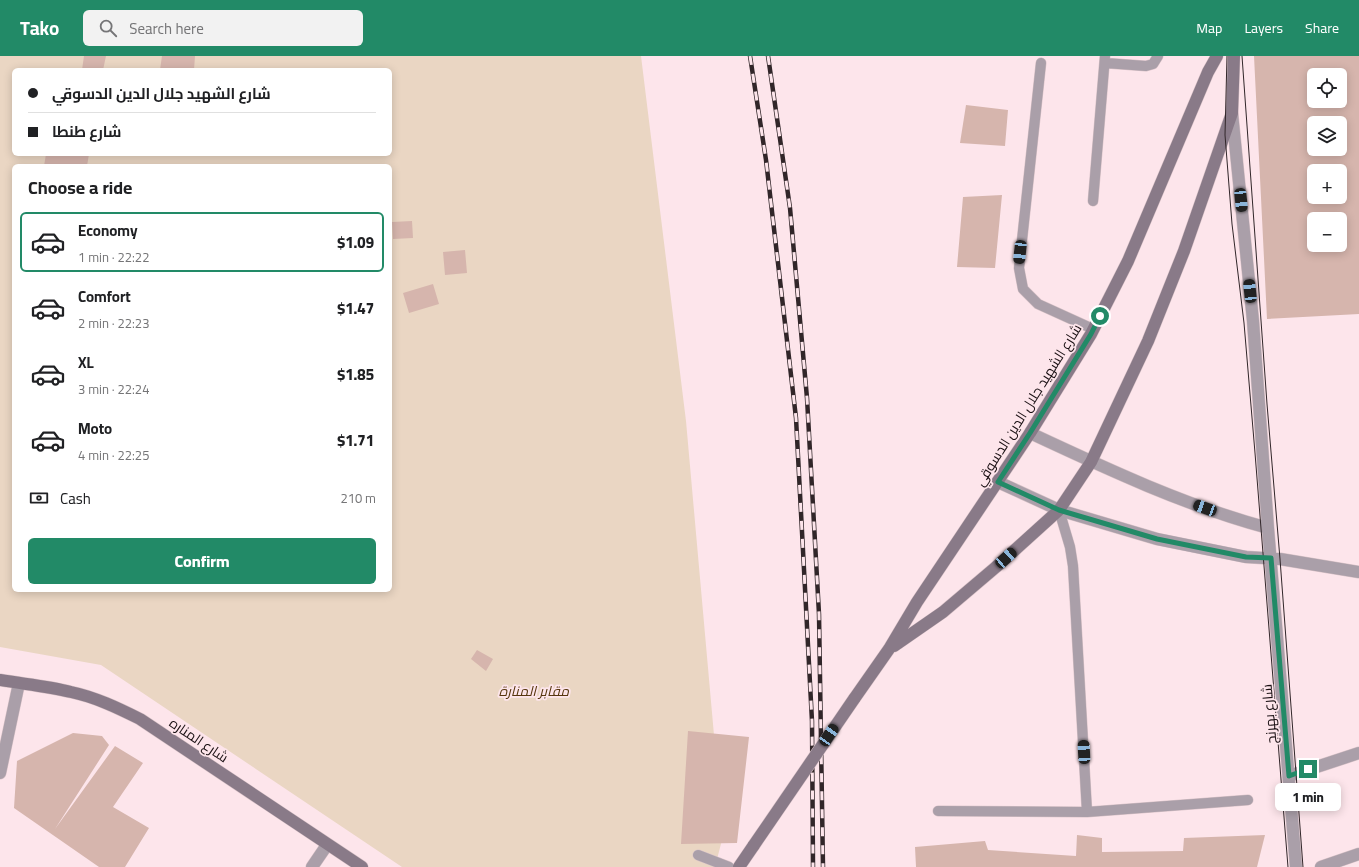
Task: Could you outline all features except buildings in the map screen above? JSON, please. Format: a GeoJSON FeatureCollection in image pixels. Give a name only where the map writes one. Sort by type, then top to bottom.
{"type":"FeatureCollection","features":[{"type":"Feature","properties":{"kind":"main road","name":"شارع الشهيد جلال الدين الدسوقي"},"geometry":{"type":"LineString","coordinates":[[740,867],[854,698],[889,649],[917,602],[1030,433],[1093,329],[1128,261],[1206,78],[1218,56]]}},
{"type":"Feature","properties":{"kind":"main road","name":"شارع الشهيد جلال الدين الدسوقي"},"geometry":{"type":"LineString","coordinates":[[889,649],[943,612],[996,567],[1059,510],[1091,462],[1154,328],[1184,251],[1232,113],[1234,56]]}},
{"type":"Feature","properties":{"kind":"main road","name":"شارع المناره"},"geometry":{"type":"LineString","coordinates":[[0,680],[83,695],[118,708],[140,719],[362,867]]}},
{"type":"Feature","properties":{"kind":"street","name":"شارع بهرنج"},"geometry":{"type":"LineString","coordinates":[[1232,113],[1253,321],[1268,528],[1296,867]]}},
{"type":"Feature","properties":{"kind":"street"},"geometry":{"type":"LineString","coordinates":[[1030,433],[1091,462],[1191,503],[1247,523],[1268,528]]}},
{"type":"Feature","properties":{"kind":"street"},"geometry":{"type":"LineString","coordinates":[[998,482],[1059,510],[1157,539],[1246,557],[1271,558],[1359,572]]}},
{"type":"Feature","properties":{"kind":"street"},"geometry":{"type":"LineString","coordinates":[[0,772],[19,683]]}},
{"type":"Feature","properties":{"kind":"street"},"geometry":{"type":"LineString","coordinates":[[1289,776],[1359,753]]}},
{"type":"Feature","properties":{"kind":"street"},"geometry":{"type":"LineString","coordinates":[[312,867],[327,845]]}},
{"type":"Feature","properties":{"kind":"street"},"geometry":{"type":"LineString","coordinates":[[1321,867],[1359,854]]}},
{"type":"Feature","properties":{"kind":"lane"},"geometry":{"type":"LineString","coordinates":[[1093,201],[1105,60],[1146,66],[1152,64],[1158,56]]}},
{"type":"Feature","properties":{"kind":"lane"},"geometry":{"type":"LineString","coordinates":[[1041,63],[1019,268],[1023,289],[1038,304],[1093,329]]}},
{"type":"Feature","properties":{"kind":"lane"},"geometry":{"type":"LineString","coordinates":[[1059,510],[1065,528],[1073,566],[1087,812]]}},
{"type":"Feature","properties":{"kind":"lane"},"geometry":{"type":"LineString","coordinates":[[938,811],[1087,812],[1248,800]]}},
{"type":"Feature","properties":{"kind":"lane"},"geometry":{"type":"LineString","coordinates":[[698,855],[729,867]]}},
{"type":"Feature","properties":{"kind":"green space","name":"مقابر المنارة"},"geometry":{"type":"Polygon","coordinates":[[[0,56],[641,56],[686,421],[723,836],[715,867],[402,867],[101,665],[0,647],[0,56]]]}},
{"type":"Feature","properties":{"kind":"tram line"},"geometry":{"type":"LineString","coordinates":[[1227,56],[1225,135],[1232,224],[1244,323],[1288,867]]}},
{"type":"Feature","properties":{"kind":"tram line"},"geometry":{"type":"LineString","coordinates":[[1242,56],[1303,867]]}},
{"type":"Feature","properties":{"kind":"railway"},"geometry":{"type":"LineString","coordinates":[[750,56],[766,160],[796,418],[812,721],[813,867]]}},
{"type":"Feature","properties":{"kind":"railway"},"geometry":{"type":"LineString","coordinates":[[768,56],[790,208],[807,398],[819,614],[823,867]]}},
{"type":"Feature","properties":{"kind":"route"},"geometry":{"type":"LineString","coordinates":[[1100,316],[1091,334],[998,482],[1059,510],[1157,539],[1246,557],[1271,558],[1289,776],[1308,769]]}}]}
